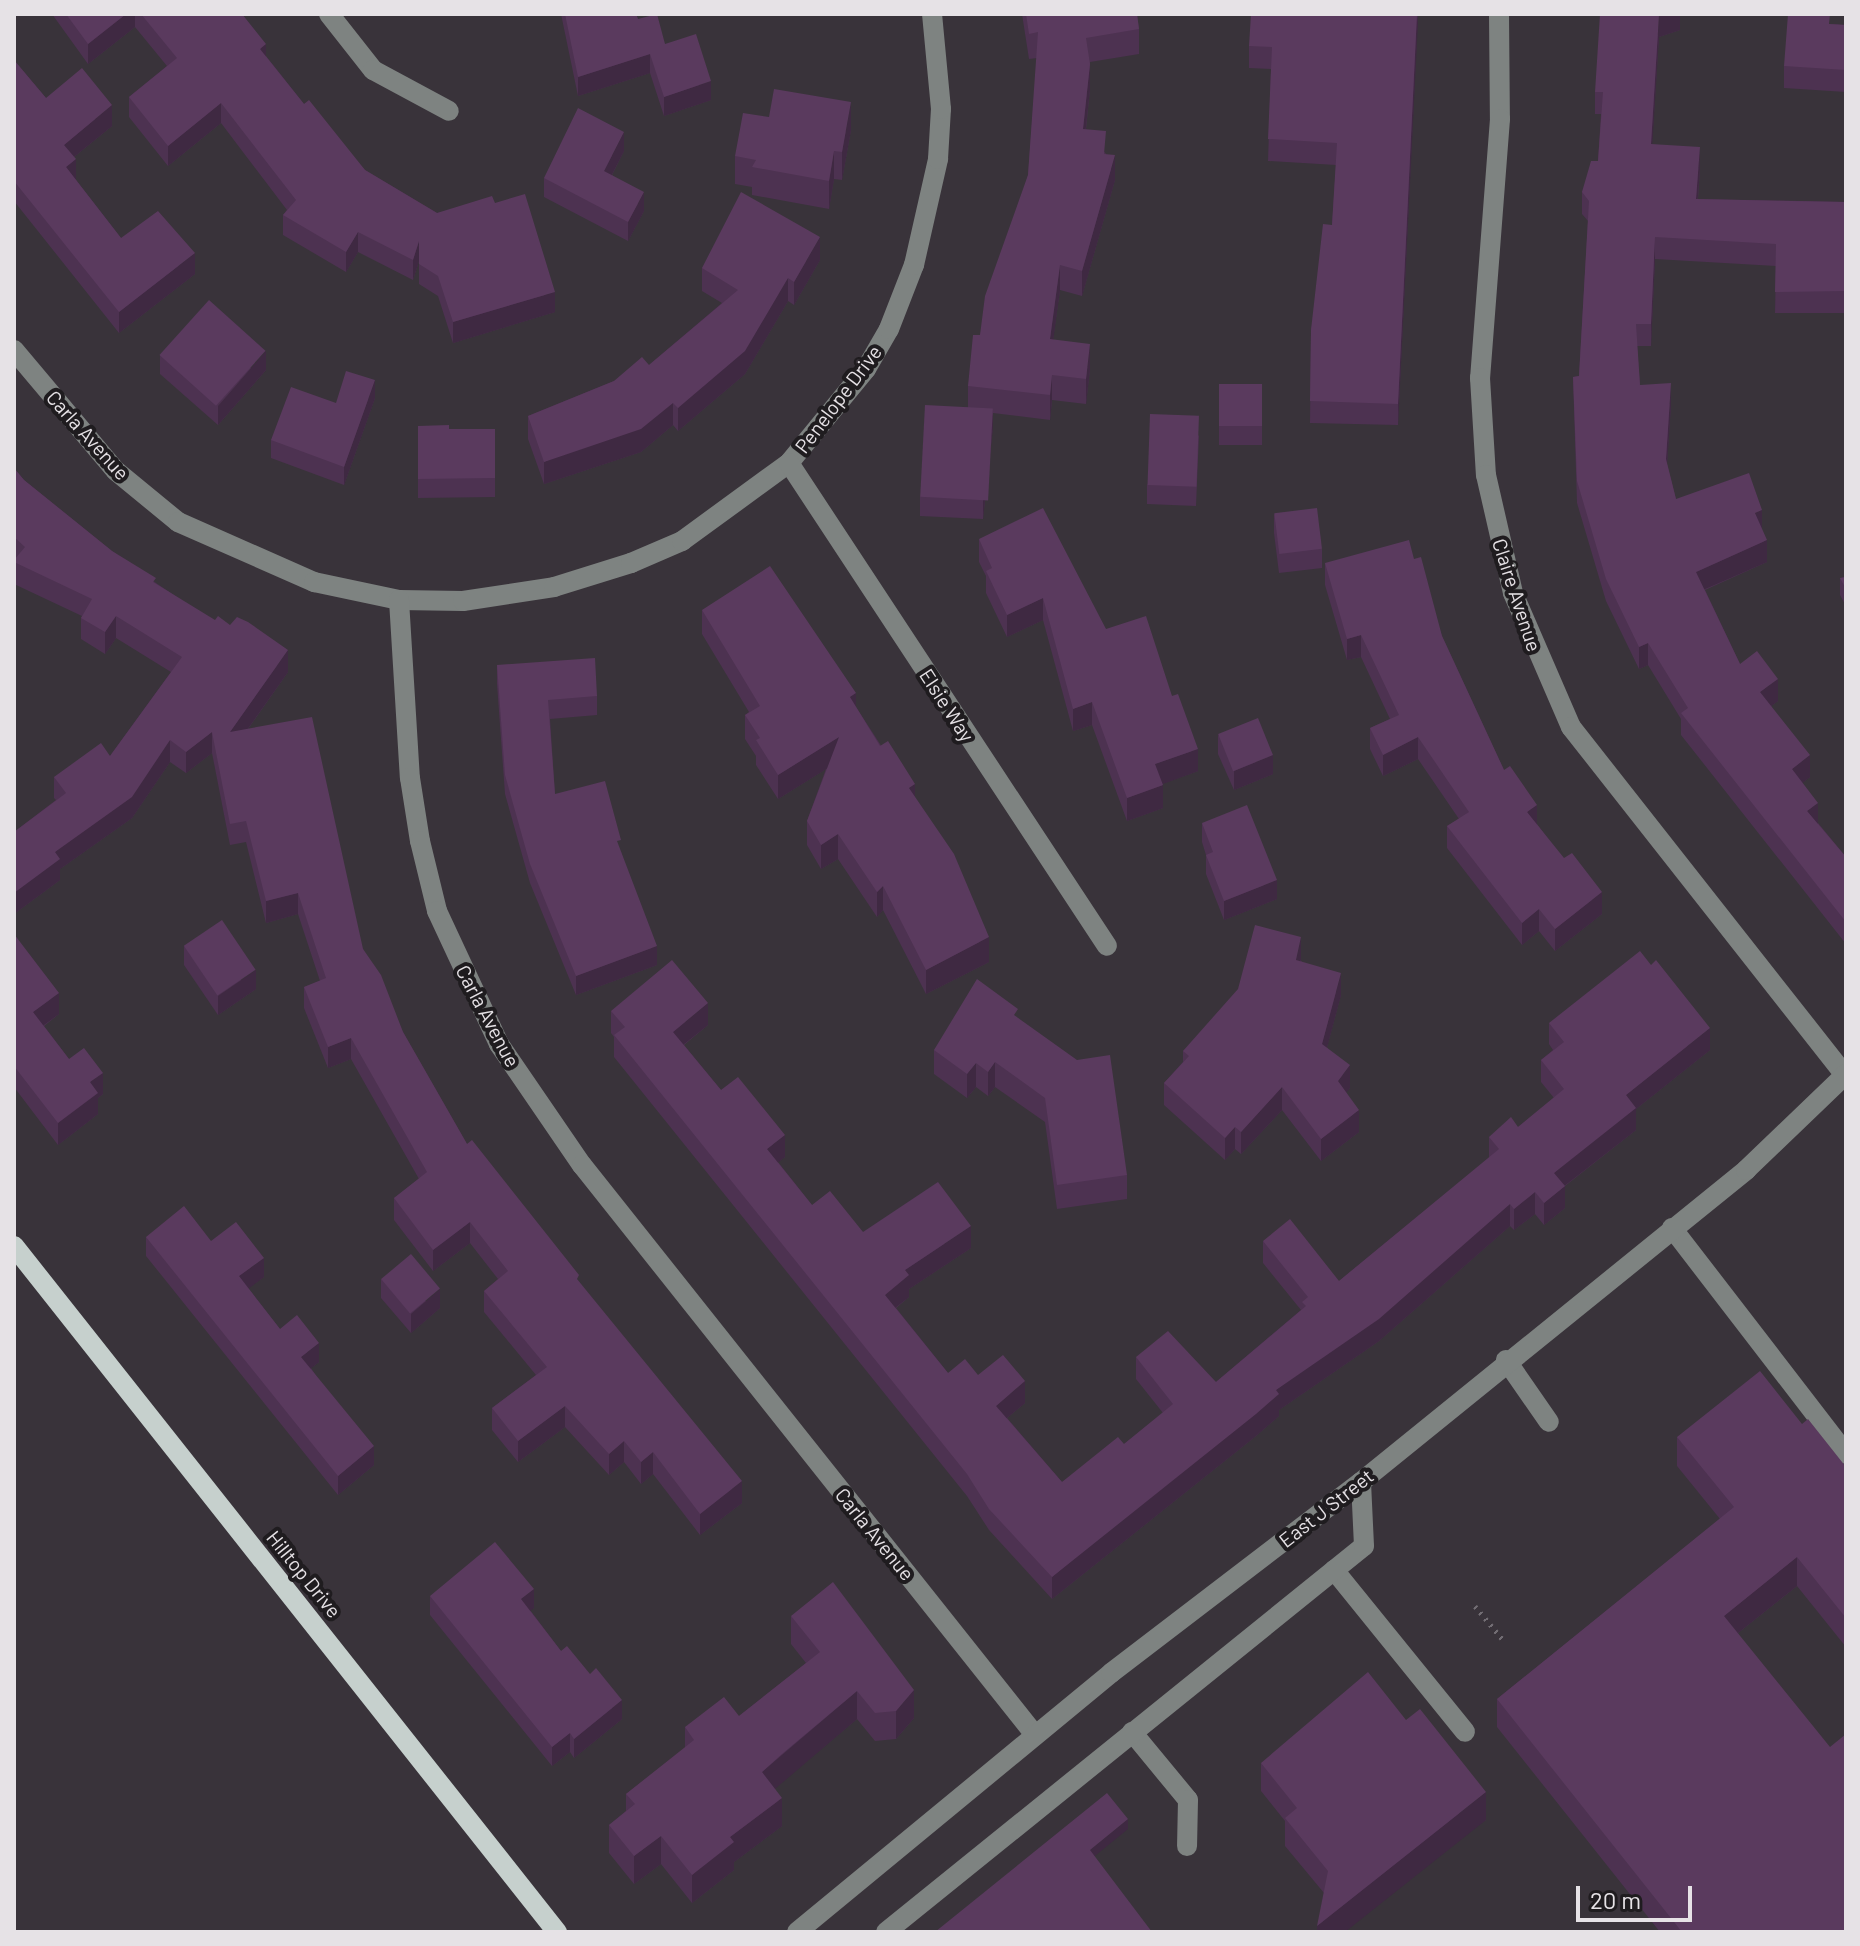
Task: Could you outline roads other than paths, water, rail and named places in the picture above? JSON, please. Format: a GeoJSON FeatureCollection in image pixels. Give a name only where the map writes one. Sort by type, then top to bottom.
{"type":"FeatureCollection","features":[{"type":"Feature","properties":{"kind":"main road","name":"Hilltop Drive"},"geometry":{"type":"LineString","coordinates":[[14,1246],[557,1932]]}},
{"type":"Feature","properties":{"kind":"street"},"geometry":{"type":"LineString","coordinates":[[329,14],[373,70],[449,111]]}},
{"type":"Feature","properties":{"kind":"street","name":"Penelope Drive"},"geometry":{"type":"LineString","coordinates":[[399,600],[463,601],[554,587],[631,563],[682,541],[789,463],[866,369],[914,265],[938,159],[941,109],[932,14]]}},
{"type":"Feature","properties":{"kind":"street","name":"Claire Avenue"},"geometry":{"type":"LineString","coordinates":[[1499,14],[1500,119],[1480,378],[1486,475],[1513,593],[1571,727],[1846,1074]]}},
{"type":"Feature","properties":{"kind":"street","name":"Carla Avenue"},"geometry":{"type":"LineString","coordinates":[[14,350],[116,471],[178,522],[314,582],[399,600],[410,778],[420,841],[437,911],[499,1044],[582,1165],[1035,1735]]}},
{"type":"Feature","properties":{"kind":"street","name":"Elsie Way"},"geometry":{"type":"LineString","coordinates":[[789,463],[1107,946]]}},
{"type":"Feature","properties":{"kind":"street","name":"East J Street"},"geometry":{"type":"LineString","coordinates":[[797,1932],[1035,1735],[1361,1482],[1506,1360],[1746,1170],[1846,1074]]}},
{"type":"Feature","properties":{"kind":"street"},"geometry":{"type":"LineString","coordinates":[[1672,1228],[1846,1454]]}},
{"type":"Feature","properties":{"kind":"street"},"geometry":{"type":"LineString","coordinates":[[1506,1360],[1549,1422]]}},
{"type":"Feature","properties":{"kind":"street"},"geometry":{"type":"LineString","coordinates":[[886,1932],[1364,1546],[1361,1482]]}},
{"type":"Feature","properties":{"kind":"street"},"geometry":{"type":"LineString","coordinates":[[1334,1570],[1465,1732]]}},
{"type":"Feature","properties":{"kind":"street"},"geometry":{"type":"LineString","coordinates":[[1132,1732],[1188,1800],[1187,1846]]}}]}
